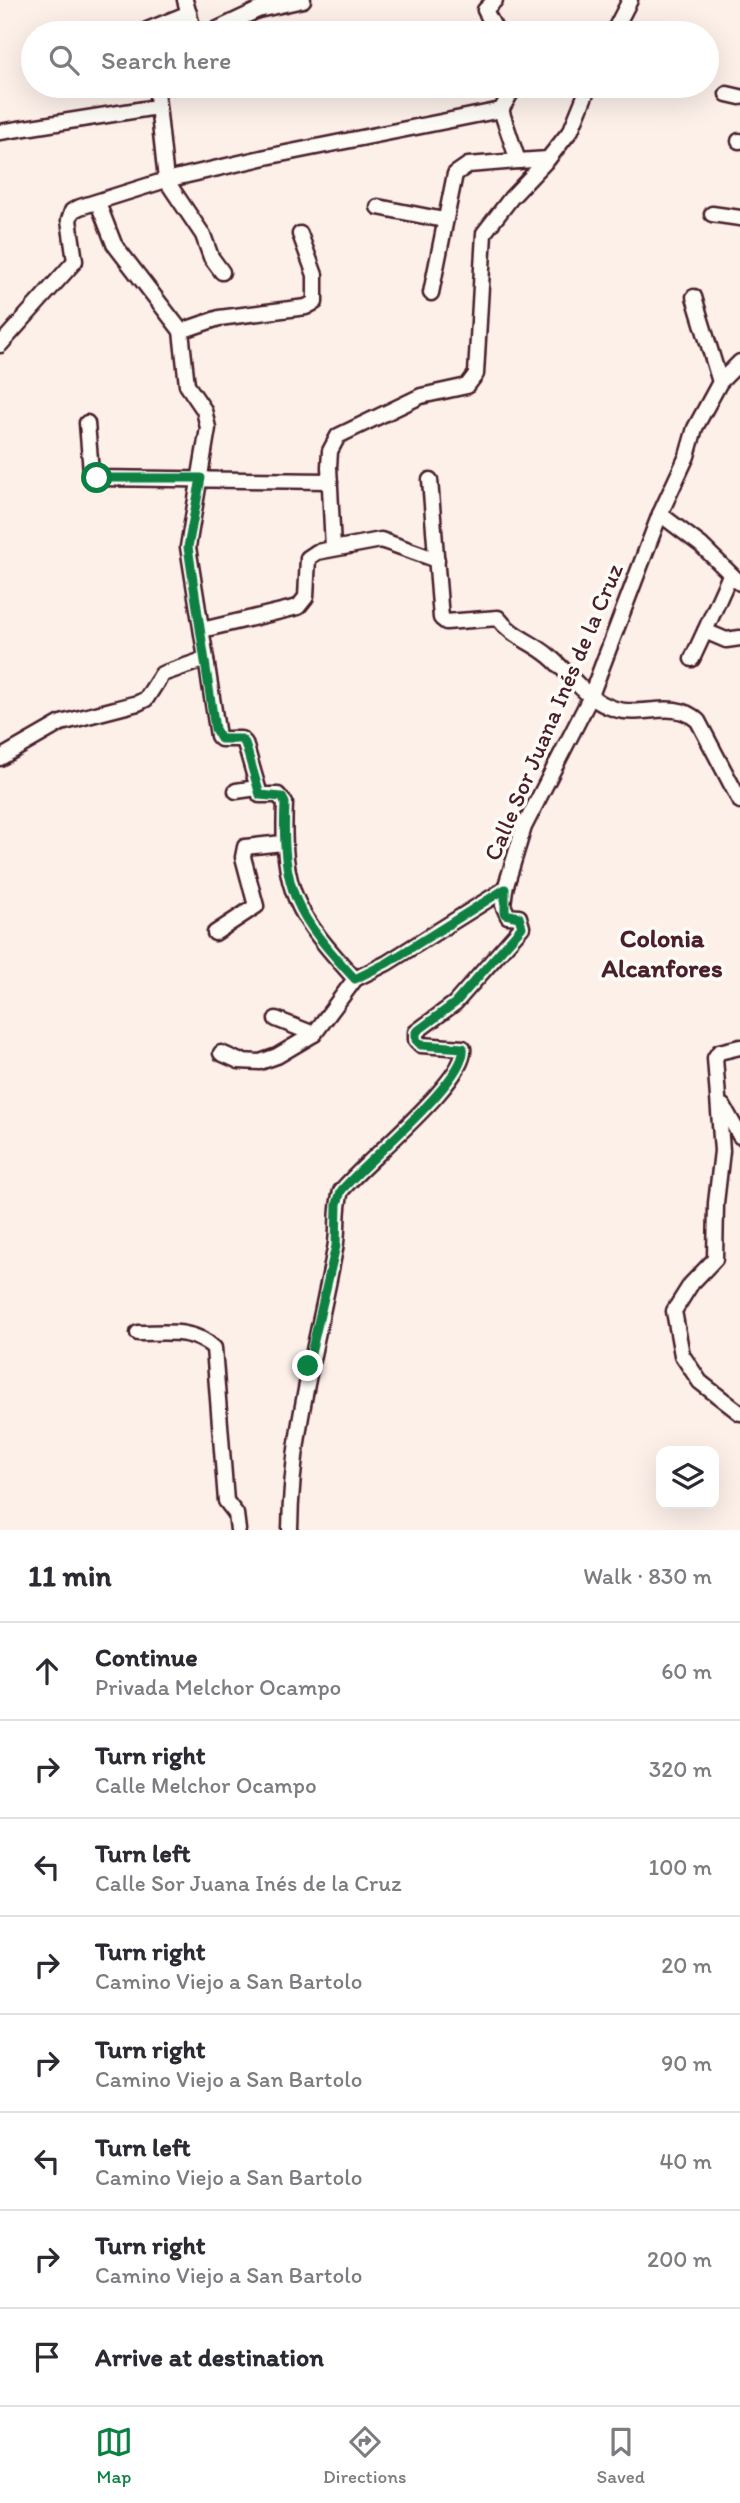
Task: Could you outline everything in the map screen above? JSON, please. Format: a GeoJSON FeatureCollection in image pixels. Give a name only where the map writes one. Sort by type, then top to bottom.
{"type":"FeatureCollection","features":[{"type":"Feature","properties":{"kind":"street"},"geometry":{"type":"LineString","coordinates":[[235,21],[258,10],[303,0]]}},
{"type":"Feature","properties":{"kind":"street"},"geometry":{"type":"LineString","coordinates":[[491,21],[485,10],[495,0]]}},
{"type":"Feature","properties":{"kind":"street"},"geometry":{"type":"LineString","coordinates":[[620,21],[631,0]]}},
{"type":"Feature","properties":{"kind":"street"},"geometry":{"type":"LineString","coordinates":[[163,21],[187,7]]}},
{"type":"Feature","properties":{"kind":"street"},"geometry":{"type":"LineString","coordinates":[[157,98],[166,180],[203,235],[211,257],[222,272]]}},
{"type":"Feature","properties":{"kind":"street"},"geometry":{"type":"LineString","coordinates":[[508,98],[501,110],[519,161]]}},
{"type":"Feature","properties":{"kind":"street"},"geometry":{"type":"LineString","coordinates":[[333,548],[330,451],[338,436],[421,396],[467,387],[473,380],[476,374],[484,233],[571,130],[584,98]]}},
{"type":"Feature","properties":{"kind":"street"},"geometry":{"type":"LineString","coordinates":[[0,132],[157,107]]}},
{"type":"Feature","properties":{"kind":"street"},"geometry":{"type":"LineString","coordinates":[[0,345],[75,261],[69,220],[72,211],[166,180],[501,110]]}},
{"type":"Feature","properties":{"kind":"street"},"geometry":{"type":"LineString","coordinates":[[431,293],[444,220],[459,168],[548,159]]}},
{"type":"Feature","properties":{"kind":"street"},"geometry":{"type":"LineString","coordinates":[[98,203],[114,244],[181,331],[187,385],[204,410],[208,428],[188,547],[218,736],[221,739],[241,739],[245,743],[260,795],[278,795],[285,803],[283,843],[292,892],[300,914],[355,979],[314,1034],[277,1056],[260,1062],[239,1061],[221,1054]]}},
{"type":"Feature","properties":{"kind":"street"},"geometry":{"type":"LineString","coordinates":[[378,207],[444,220]]}},
{"type":"Feature","properties":{"kind":"street"},"geometry":{"type":"LineString","coordinates":[[712,214],[740,218]]}},
{"type":"Feature","properties":{"kind":"street"},"geometry":{"type":"LineString","coordinates":[[181,331],[219,318],[306,307],[315,302],[315,275],[300,234]]}},
{"type":"Feature","properties":{"kind":"street"},"geometry":{"type":"LineString","coordinates":[[694,297],[720,382]]}},
{"type":"Feature","properties":{"kind":"street","name":"Calle Sor Juana Inés de la Cruz"},"geometry":{"type":"LineString","coordinates":[[355,979],[387,963],[505,889],[524,827],[590,698],[660,514],[687,456],[695,428],[720,382],[740,362]]}},
{"type":"Feature","properties":{"kind":"street"},"geometry":{"type":"LineString","coordinates":[[87,423],[91,472],[97,478],[330,481]]}},
{"type":"Feature","properties":{"kind":"street"},"geometry":{"type":"LineString","coordinates":[[430,480],[441,618],[446,622],[498,618],[510,634],[547,654],[590,698],[618,710],[676,709],[689,713],[698,721],[740,801]]}},
{"type":"Feature","properties":{"kind":"street"},"geometry":{"type":"LineString","coordinates":[[660,514],[701,545],[735,579],[692,659]]}},
{"type":"Feature","properties":{"kind":"street"},"geometry":{"type":"LineString","coordinates":[[202,630],[298,607],[306,597],[308,558],[333,548],[381,540],[437,560]]}},
{"type":"Feature","properties":{"kind":"street"},"geometry":{"type":"LineString","coordinates":[[705,631],[726,640],[740,638]]}},
{"type":"Feature","properties":{"kind":"street"},"geometry":{"type":"LineString","coordinates":[[0,758],[61,723],[138,703],[146,699],[162,674],[206,659]]}},
{"type":"Feature","properties":{"kind":"street"},"geometry":{"type":"LineString","coordinates":[[236,791],[257,788]]}},
{"type":"Feature","properties":{"kind":"street"},"geometry":{"type":"LineString","coordinates":[[215,933],[256,906],[243,857],[245,847],[283,843]]}},
{"type":"Feature","properties":{"kind":"street"},"geometry":{"type":"LineString","coordinates":[[290,1530],[294,1454],[308,1366],[336,1246],[337,1204],[341,1191],[422,1111],[463,1061],[463,1048],[421,1045],[416,1040],[416,1032],[455,1003],[522,927],[519,917],[505,914],[505,889]]}},
{"type":"Feature","properties":{"kind":"street"},"geometry":{"type":"LineString","coordinates":[[276,1019],[314,1034]]}},
{"type":"Feature","properties":{"kind":"street"},"geometry":{"type":"LineString","coordinates":[[740,1047],[719,1052],[715,1058],[722,1151],[716,1203],[715,1259],[691,1284],[674,1311],[682,1355],[700,1382],[740,1413]]}},
{"type":"Feature","properties":{"kind":"street"},"geometry":{"type":"LineString","coordinates":[[720,1102],[740,1136]]}},
{"type":"Feature","properties":{"kind":"street"},"geometry":{"type":"LineString","coordinates":[[138,1333],[187,1333],[204,1338],[214,1348],[226,1501],[236,1514],[238,1530]]}},
{"type":"Feature","properties":{"kind":"district","name":"Colonia Alcanfores"},"geometry":{"type":"Point","coordinates":[662,953]}},
{"type":"Feature","properties":{"kind":"route"},"geometry":{"type":"LineString","coordinates":[[97,478],[201,478],[188,547],[215,729],[221,739],[241,739],[245,743],[260,795],[282,797],[285,803],[283,843],[292,892],[300,914],[355,979],[387,963],[505,889],[505,914],[519,917],[522,922],[522,927],[471,987],[455,1003],[416,1032],[416,1040],[421,1045],[456,1045],[463,1048],[463,1061],[422,1111],[349,1180],[341,1191],[337,1204],[336,1246],[308,1366]]}}]}
